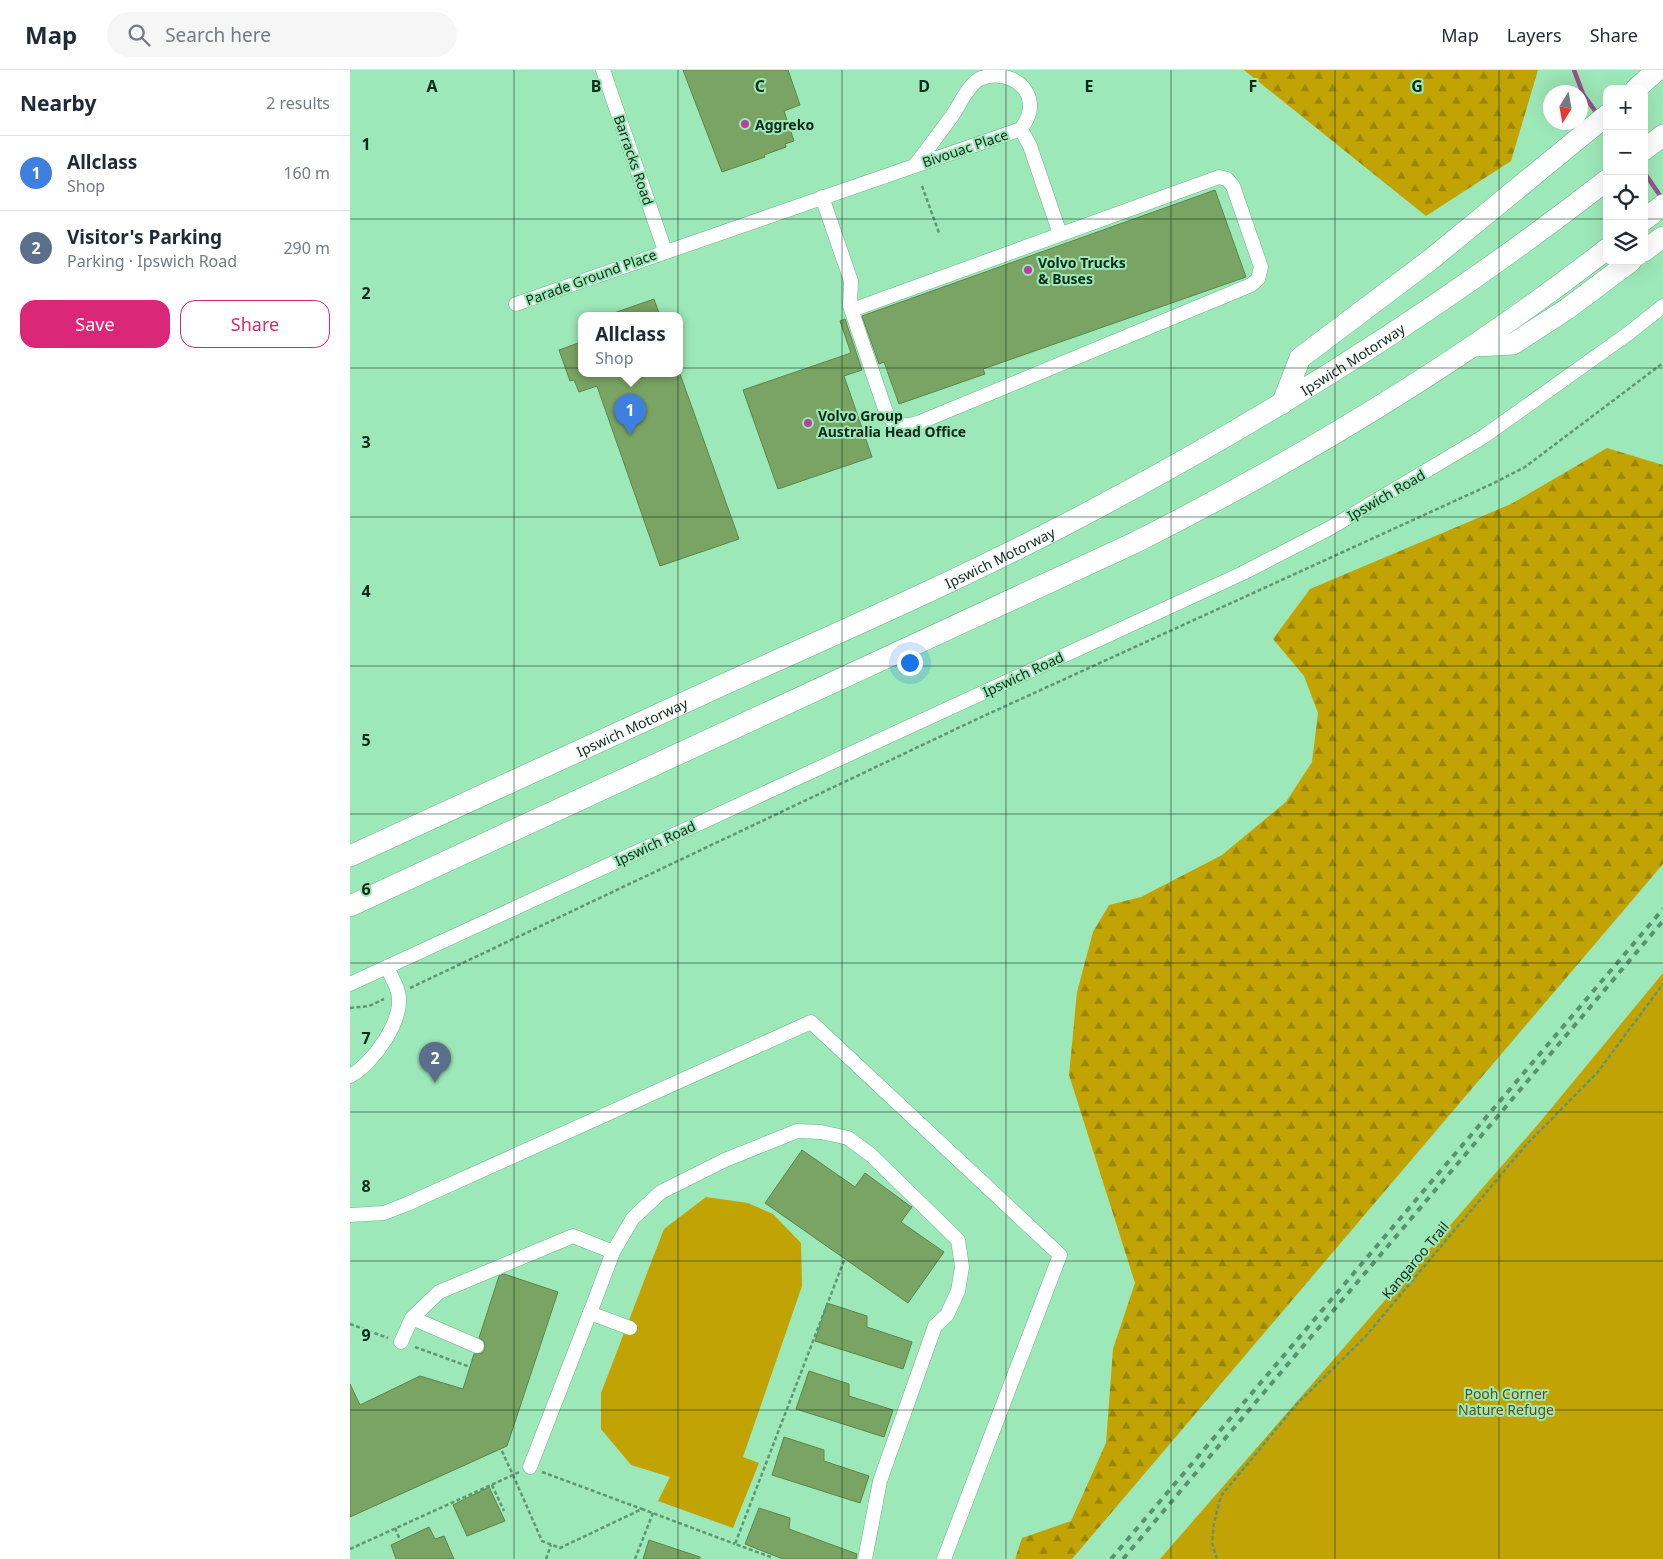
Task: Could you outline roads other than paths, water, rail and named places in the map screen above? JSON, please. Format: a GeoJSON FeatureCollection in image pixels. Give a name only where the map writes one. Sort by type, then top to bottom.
{"type":"FeatureCollection","features":[{"type":"Feature","properties":{"kind":"highway"},"geometry":{"type":"LineString","coordinates":[[1640,85],[1657,70]]}},
{"type":"Feature","properties":{"kind":"highway"},"geometry":{"type":"LineString","coordinates":[[1282,404],[1300,358],[1430,260],[1603,118]]}},
{"type":"Feature","properties":{"kind":"highway","name":"Ipswich Motorway"},"geometry":{"type":"LineString","coordinates":[[350,856],[815,644],[1023,546],[1156,476],[1282,404],[1453,293],[1603,182]]}},
{"type":"Feature","properties":{"kind":"highway"},"geometry":{"type":"LineString","coordinates":[[1648,217],[1663,205]]}},
{"type":"Feature","properties":{"kind":"highway"},"geometry":{"type":"LineString","coordinates":[[350,906],[1134,543],[1228,496],[1410,389],[1474,346],[1603,252]]}},
{"type":"Feature","properties":{"kind":"highway"},"geometry":{"type":"LineString","coordinates":[[1474,346],[1513,344],[1567,309],[1626,265]]}},
{"type":"Feature","properties":{"kind":"street","name":"Barracks Road"},"geometry":{"type":"LineString","coordinates":[[603,70],[665,251]]}},
{"type":"Feature","properties":{"kind":"street","name":"Bivouac Place"},"geometry":{"type":"LineString","coordinates":[[665,251],[822,197],[916,165],[1021,129],[1028,118],[1030,105],[1025,89],[1014,77],[998,72],[980,79],[967,93],[916,165]]}},
{"type":"Feature","properties":{"kind":"street"},"geometry":{"type":"LineString","coordinates":[[1021,129],[1030,146],[1060,234]]}},
{"type":"Feature","properties":{"kind":"street"},"geometry":{"type":"LineString","coordinates":[[822,197],[851,281],[850,302],[852,310],[889,417],[899,424],[911,425],[1251,285],[1257,280],[1260,273],[1260,265],[1233,186],[1229,180],[1222,177],[1214,177],[852,310]]}},
{"type":"Feature","properties":{"kind":"street","name":"Parade Ground Place"},"geometry":{"type":"LineString","coordinates":[[516,304],[665,251]]}},
{"type":"Feature","properties":{"kind":"street","name":"Ipswich Road"},"geometry":{"type":"LineString","coordinates":[[350,984],[1269,560],[1330,528],[1484,437],[1621,339],[1663,306]]}},
{"type":"Feature","properties":{"kind":"street"},"geometry":{"type":"LineString","coordinates":[[350,1076],[371,1060],[384,1042],[394,1022],[398,993],[387,967]]}},
{"type":"Feature","properties":{"kind":"street"},"geometry":{"type":"LineString","coordinates":[[350,1216],[384,1213],[407,1204],[811,1022],[1060,1255],[944,1559]]}},
{"type":"Feature","properties":{"kind":"street"},"geometry":{"type":"LineString","coordinates":[[530,1467],[613,1252],[633,1218],[661,1192],[725,1160],[797,1131],[821,1132],[848,1138],[871,1155],[958,1240],[962,1267],[958,1291],[947,1316],[936,1326],[880,1481],[865,1559]]}},
{"type":"Feature","properties":{"kind":"street"},"geometry":{"type":"LineString","coordinates":[[401,1342],[412,1318],[439,1292],[573,1236],[613,1252]]}},
{"type":"Feature","properties":{"kind":"street"},"geometry":{"type":"LineString","coordinates":[[591,1310],[590,1314],[630,1328]]}},
{"type":"Feature","properties":{"kind":"street"},"geometry":{"type":"LineString","coordinates":[[412,1318],[477,1346]]}},
{"type":"Feature","properties":{"kind":"waterway"},"geometry":{"type":"LineString","coordinates":[[1574,70],[1583,94],[1598,115]]}},
{"type":"Feature","properties":{"kind":"waterway"},"geometry":{"type":"LineString","coordinates":[[1646,175],[1663,200]]}},
{"type":"Feature","properties":{"kind":"railway"},"geometry":{"type":"LineString","coordinates":[[1111,1559],[1663,909]]}},
{"type":"Feature","properties":{"kind":"railway"},"geometry":{"type":"LineString","coordinates":[[1123,1559],[1663,921]]}},
{"type":"Feature","properties":{"kind":"place","name":"Aggreko"},"geometry":{"type":"Point","coordinates":[745,124]}},
{"type":"Feature","properties":{"kind":"place","name":"Volvo Trucks & Buses"},"geometry":{"type":"Point","coordinates":[1028,270]}},
{"type":"Feature","properties":{"kind":"place","name":"Volvo Group Australia Head Office"},"geometry":{"type":"Point","coordinates":[808,423]}},
{"type":"Feature","properties":{"kind":"place","name":"Allclass"},"geometry":{"type":"Point","coordinates":[630,435]}},
{"type":"Feature","properties":{"kind":"place","name":"Visitor's Parking"},"geometry":{"type":"Point","coordinates":[435,1083]}},
{"type":"Feature","properties":{"kind":"park label","name":"Pooh Corner Nature Refuge"},"geometry":{"type":"Point","coordinates":[1506,1402]}}]}
